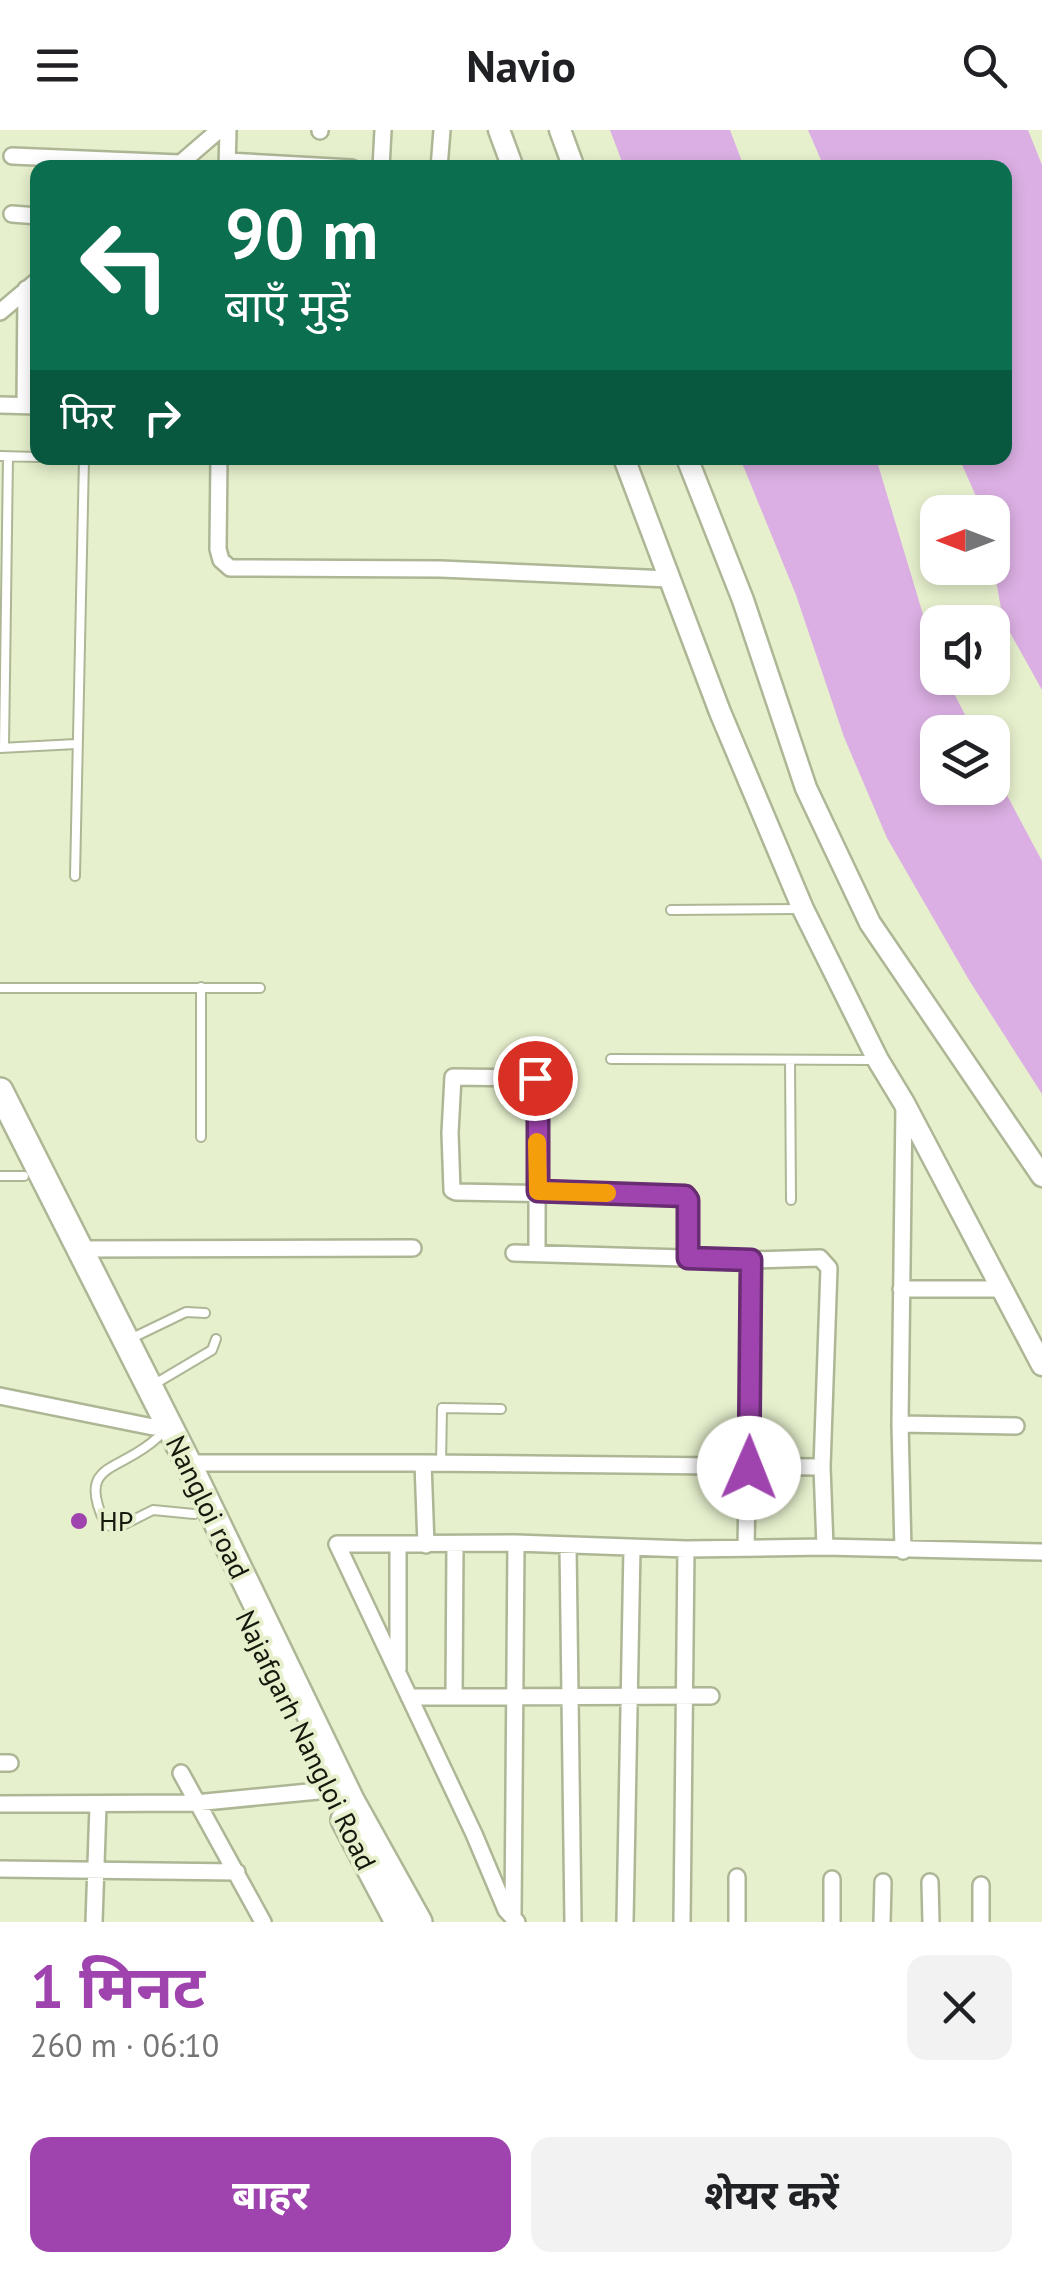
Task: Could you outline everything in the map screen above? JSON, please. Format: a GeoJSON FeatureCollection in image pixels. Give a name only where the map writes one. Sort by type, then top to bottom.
{"type":"FeatureCollection","features":[{"type":"Feature","properties":{"kind":"main road","name":"Nangloi road"},"geometry":{"type":"LineString","coordinates":[[0,1091],[148,1387],[159,1428],[188,1463],[352,1800],[393,1894],[419,1922]]}},
{"type":"Feature","properties":{"kind":"main road","name":"Najafgarh Nangloi Road"},"geometry":{"type":"LineString","coordinates":[[0,1128],[12,1176],[159,1428],[194,1514],[330,1790],[393,1894],[398,1922]]}},
{"type":"Feature","properties":{"kind":"street"},"geometry":{"type":"LineString","coordinates":[[185,160],[219,130]]}},
{"type":"Feature","properties":{"kind":"street"},"geometry":{"type":"LineString","coordinates":[[227,160],[228,130]]}},
{"type":"Feature","properties":{"kind":"street"},"geometry":{"type":"LineString","coordinates":[[381,160],[383,130]]}},
{"type":"Feature","properties":{"kind":"street"},"geometry":{"type":"LineString","coordinates":[[440,160],[442,130]]}},
{"type":"Feature","properties":{"kind":"street"},"geometry":{"type":"LineString","coordinates":[[499,130],[510,160]]}},
{"type":"Feature","properties":{"kind":"street"},"geometry":{"type":"LineString","coordinates":[[560,130],[571,160]]}},
{"type":"Feature","properties":{"kind":"street"},"geometry":{"type":"LineString","coordinates":[[12,156],[78,160]]}},
{"type":"Feature","properties":{"kind":"street"},"geometry":{"type":"LineString","coordinates":[[12,214],[30,215]]}},
{"type":"Feature","properties":{"kind":"street"},"geometry":{"type":"LineString","coordinates":[[0,312],[30,286]]}},
{"type":"Feature","properties":{"kind":"street"},"geometry":{"type":"LineString","coordinates":[[0,405],[30,406]]}},
{"type":"Feature","properties":{"kind":"street"},"geometry":{"type":"LineString","coordinates":[[219,465],[218,549],[230,568],[440,568],[669,578]]}},
{"type":"Feature","properties":{"kind":"street"},"geometry":{"type":"LineString","coordinates":[[627,465],[720,712],[803,909],[878,1060],[1042,1365]]}},
{"type":"Feature","properties":{"kind":"street"},"geometry":{"type":"LineString","coordinates":[[690,465],[743,600],[806,788],[870,922],[1042,1176]]}},
{"type":"Feature","properties":{"kind":"street"},"geometry":{"type":"LineString","coordinates":[[538,1254],[538,1191],[538,1082],[535,1078],[451,1079],[452,1190],[538,1191],[685,1196],[688,1258]]}},
{"type":"Feature","properties":{"kind":"street"},"geometry":{"type":"LineString","coordinates":[[903,1551],[900,1424],[904,1103]]}},
{"type":"Feature","properties":{"kind":"street"},"geometry":{"type":"LineString","coordinates":[[79,1249],[414,1248]]}},
{"type":"Feature","properties":{"kind":"street"},"geometry":{"type":"LineString","coordinates":[[514,1253],[751,1260],[820,1258],[829,1268],[822,1466],[825,1547]]}},
{"type":"Feature","properties":{"kind":"street"},"geometry":{"type":"LineString","coordinates":[[746,1548],[751,1260]]}},
{"type":"Feature","properties":{"kind":"street"},"geometry":{"type":"LineString","coordinates":[[902,1289],[1001,1289]]}},
{"type":"Feature","properties":{"kind":"street"},"geometry":{"type":"LineString","coordinates":[[0,1396],[159,1428]]}},
{"type":"Feature","properties":{"kind":"street"},"geometry":{"type":"LineString","coordinates":[[900,1424],[1016,1426]]}},
{"type":"Feature","properties":{"kind":"street"},"geometry":{"type":"LineString","coordinates":[[188,1463],[822,1466]]}},
{"type":"Feature","properties":{"kind":"street"},"geometry":{"type":"LineString","coordinates":[[423,1464],[426,1545]]}},
{"type":"Feature","properties":{"kind":"street"},"geometry":{"type":"LineString","coordinates":[[515,1921],[336,1547],[343,1542],[1042,1552]]}},
{"type":"Feature","properties":{"kind":"street"},"geometry":{"type":"LineString","coordinates":[[398,1544],[398,1674]]}},
{"type":"Feature","properties":{"kind":"street"},"geometry":{"type":"LineString","coordinates":[[454,1697],[455,1544]]}},
{"type":"Feature","properties":{"kind":"street"},"geometry":{"type":"LineString","coordinates":[[515,1921],[516,1544]]}},
{"type":"Feature","properties":{"kind":"street"},"geometry":{"type":"LineString","coordinates":[[568,1546],[572,1922]]}},
{"type":"Feature","properties":{"kind":"street"},"geometry":{"type":"LineString","coordinates":[[626,1922],[632,1548]]}},
{"type":"Feature","properties":{"kind":"street"},"geometry":{"type":"LineString","coordinates":[[682,1922],[686,1549]]}},
{"type":"Feature","properties":{"kind":"street"},"geometry":{"type":"LineString","coordinates":[[410,1698],[710,1696]]}},
{"type":"Feature","properties":{"kind":"street"},"geometry":{"type":"LineString","coordinates":[[181,1774],[264,1922]]}},
{"type":"Feature","properties":{"kind":"street"},"geometry":{"type":"LineString","coordinates":[[0,1804],[196,1803],[330,1790]]}},
{"type":"Feature","properties":{"kind":"street"},"geometry":{"type":"LineString","coordinates":[[94,1922],[98,1806]]}},
{"type":"Feature","properties":{"kind":"street"},"geometry":{"type":"LineString","coordinates":[[0,1869],[237,1872]]}},
{"type":"Feature","properties":{"kind":"street"},"geometry":{"type":"LineString","coordinates":[[737,1878],[737,1922]]}},
{"type":"Feature","properties":{"kind":"street"},"geometry":{"type":"LineString","coordinates":[[832,1878],[832,1922]]}},
{"type":"Feature","properties":{"kind":"street"},"geometry":{"type":"LineString","coordinates":[[882,1922],[883,1882]]}},
{"type":"Feature","properties":{"kind":"street"},"geometry":{"type":"LineString","coordinates":[[930,1882],[930,1922]]}},
{"type":"Feature","properties":{"kind":"street"},"geometry":{"type":"LineString","coordinates":[[981,1885],[981,1922]]}},
{"type":"Feature","properties":{"kind":"lane"},"geometry":{"type":"LineString","coordinates":[[30,457],[4,456],[2,747],[76,744]]}},
{"type":"Feature","properties":{"kind":"lane"},"geometry":{"type":"LineString","coordinates":[[75,876],[84,465]]}},
{"type":"Feature","properties":{"kind":"lane"},"geometry":{"type":"LineString","coordinates":[[670,910],[803,909]]}},
{"type":"Feature","properties":{"kind":"lane"},"geometry":{"type":"LineString","coordinates":[[0,988],[260,988]]}},
{"type":"Feature","properties":{"kind":"lane"},"geometry":{"type":"LineString","coordinates":[[201,988],[201,1137]]}},
{"type":"Feature","properties":{"kind":"lane"},"geometry":{"type":"LineString","coordinates":[[611,1059],[878,1060]]}},
{"type":"Feature","properties":{"kind":"lane"},"geometry":{"type":"LineString","coordinates":[[790,1060],[791,1200]]}},
{"type":"Feature","properties":{"kind":"lane"},"geometry":{"type":"LineString","coordinates":[[124,1342],[186,1312],[205,1313]]}},
{"type":"Feature","properties":{"kind":"lane"},"geometry":{"type":"LineString","coordinates":[[148,1387],[212,1350],[216,1339]]}},
{"type":"Feature","properties":{"kind":"lane"},"geometry":{"type":"LineString","coordinates":[[441,1464],[442,1408],[501,1409]]}},
{"type":"Feature","properties":{"kind":"lane"},"geometry":{"type":"LineString","coordinates":[[159,1428],[142,1452],[103,1471],[94,1485],[94,1500],[106,1525],[119,1527],[153,1510],[194,1514]]}},
{"type":"Feature","properties":{"kind":"shaded area"},"geometry":{"type":"Polygon","coordinates":[[[610,130],[730,130],[741,160],[621,160],[610,130]]]}},
{"type":"Feature","properties":{"kind":"shaded area"},"geometry":{"type":"Polygon","coordinates":[[[808,130],[1028,130],[1042,165],[1042,690],[1010,633],[1010,605],[1000,605],[997,585],[1010,585],[1010,495],[975,495],[962,465],[1012,465],[1012,160],[821,160],[808,130]]]}},
{"type":"Feature","properties":{"kind":"shaded area"},"geometry":{"type":"Polygon","coordinates":[[[743,465],[878,465],[920,605],[920,695],[955,695],[965,715],[920,715],[920,805],[1010,805],[1010,801],[1042,861],[1042,1094],[969,980],[887,838],[844,737],[796,595],[743,465]]]}},
{"type":"Feature","properties":{"kind":"slow traffic"},"geometry":{"type":"LineString","coordinates":[[537,1142],[538,1191],[607,1193]]}},
{"type":"Feature","properties":{"kind":"place","name":"HP"},"geometry":{"type":"Point","coordinates":[79,1521]}},
{"type":"Feature","properties":{"kind":"route"},"geometry":{"type":"LineString","coordinates":[[535,1078],[538,1191],[685,1196],[688,1258],[751,1260],[749,1468]]}}]}
